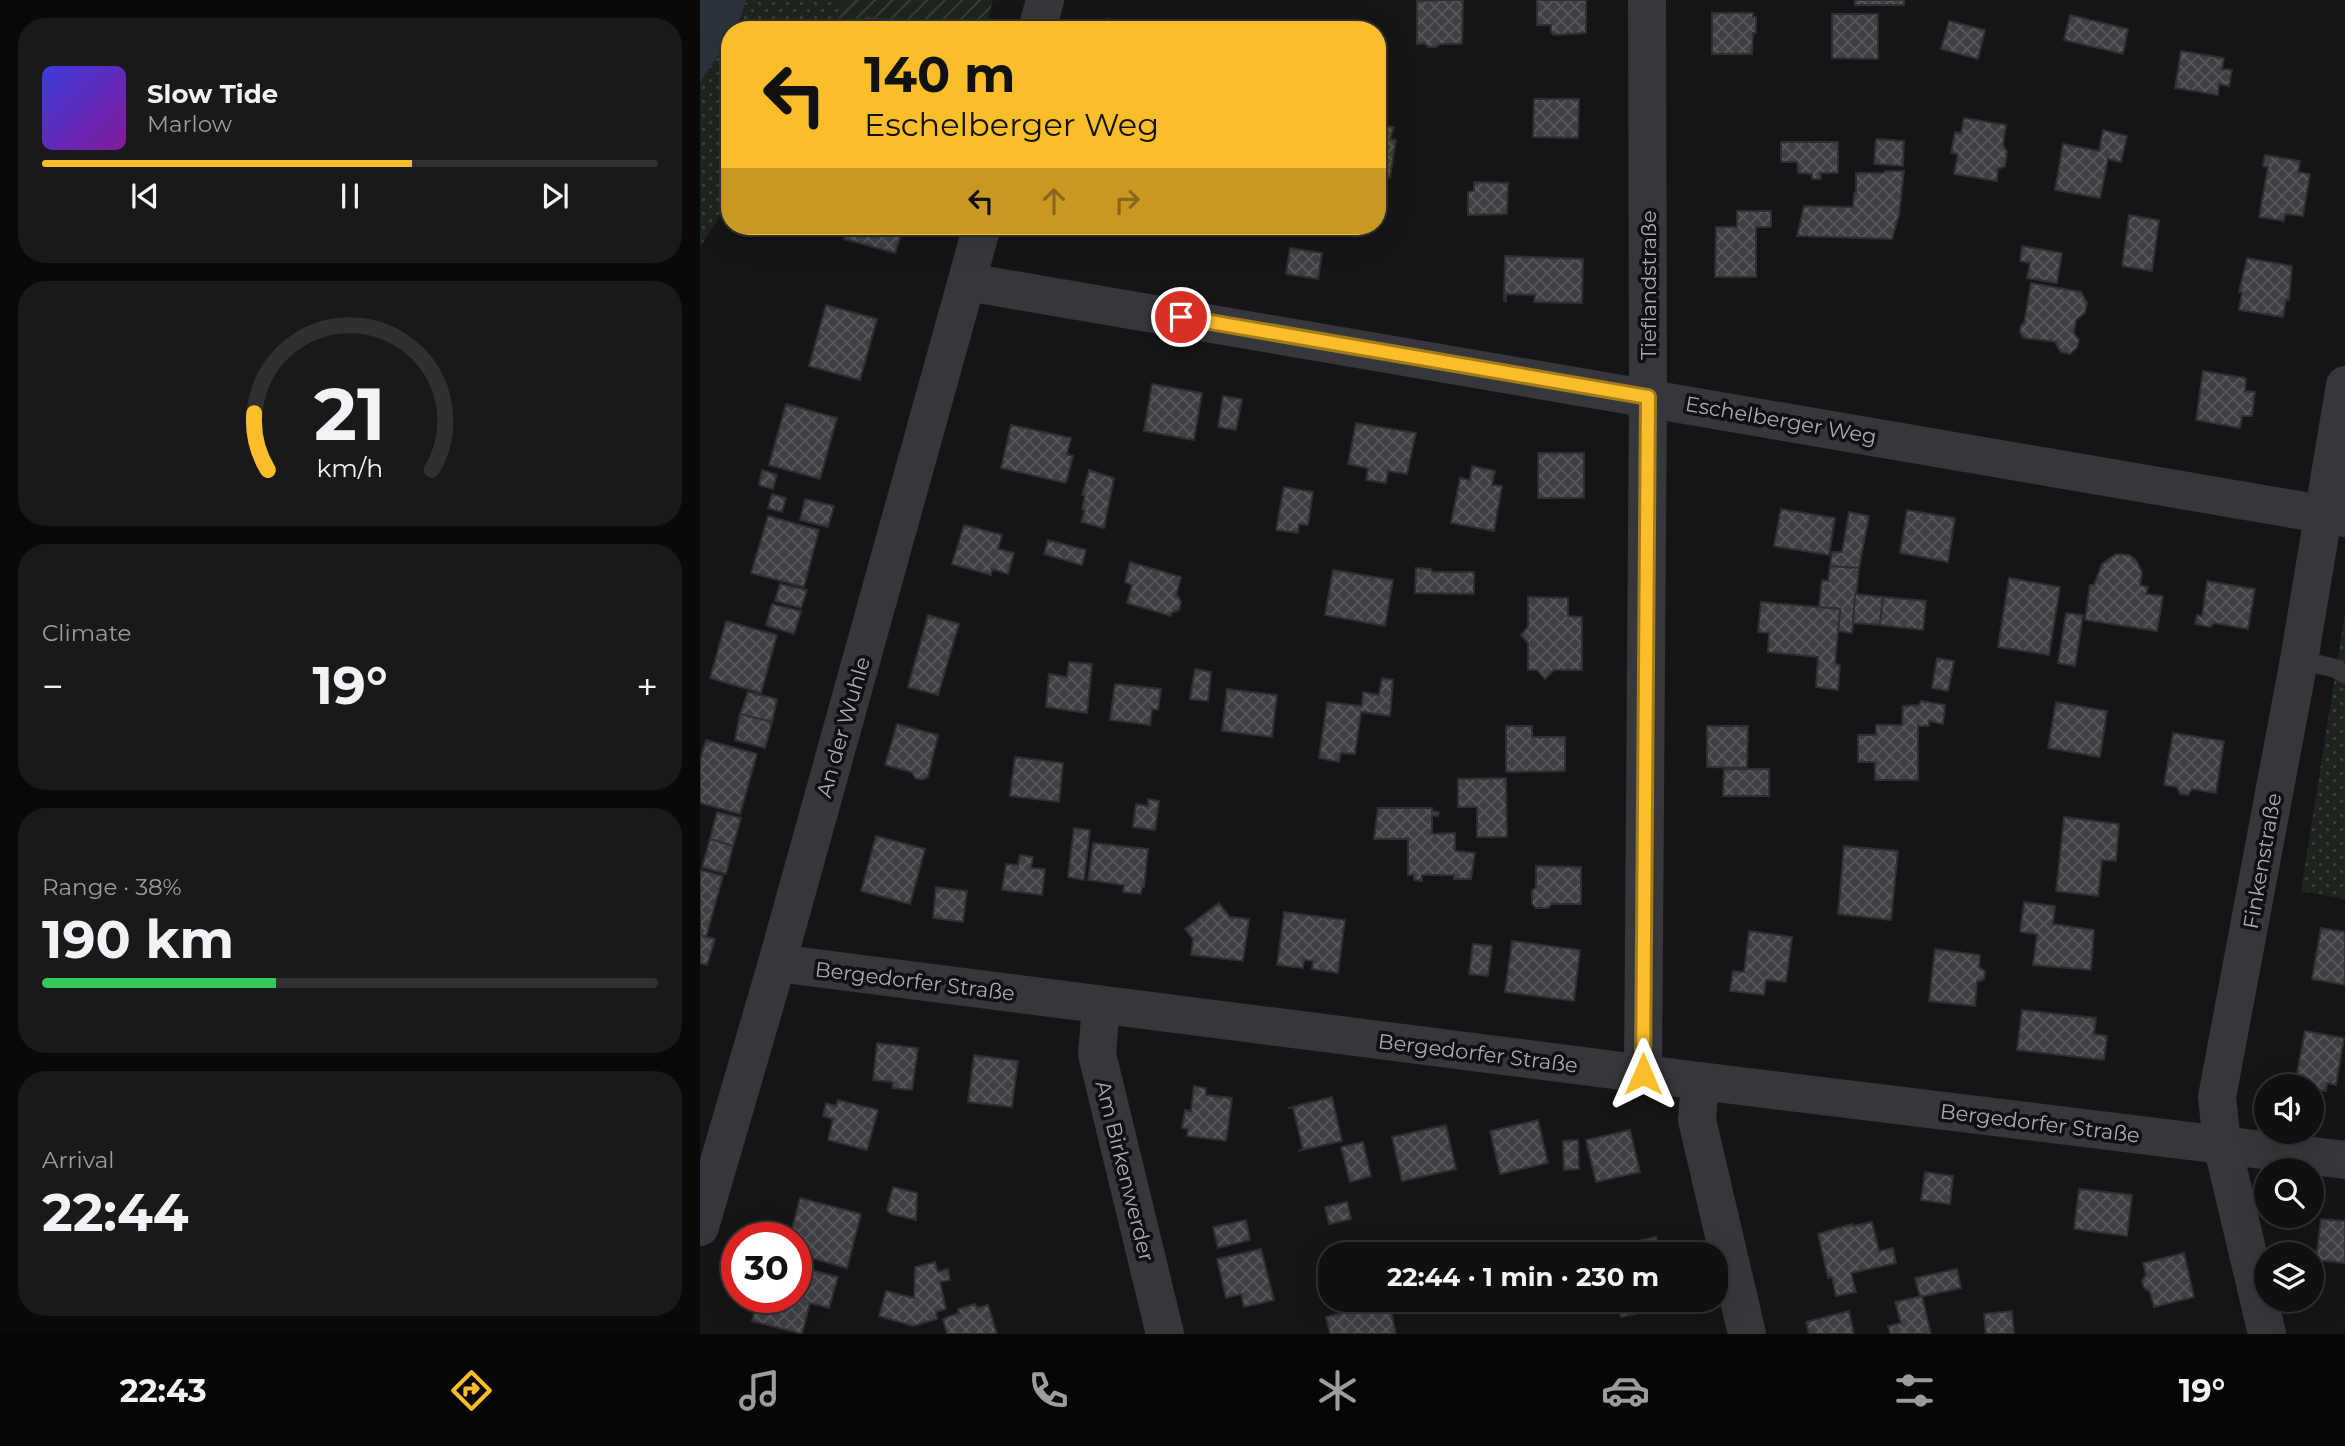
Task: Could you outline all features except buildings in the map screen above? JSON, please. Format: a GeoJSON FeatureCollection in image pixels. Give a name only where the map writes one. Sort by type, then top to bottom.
{"type":"FeatureCollection","features":[{"type":"Feature","properties":{"kind":"street"},"geometry":{"type":"LineString","coordinates":[[1039,21],[1045,0]]}},
{"type":"Feature","properties":{"kind":"street","name":"Tieflandstraße"},"geometry":{"type":"LineString","coordinates":[[1643,1074],[1648,397],[1647,0]]}},
{"type":"Feature","properties":{"kind":"street","name":"An der Wuhle"},"geometry":{"type":"LineString","coordinates":[[700,1227],[778,963],[980,235]]}},
{"type":"Feature","properties":{"kind":"street","name":"Eschelberger Weg"},"geometry":{"type":"LineString","coordinates":[[967,282],[2334,516]]}},
{"type":"Feature","properties":{"kind":"street","name":"Finkenstraße"},"geometry":{"type":"LineString","coordinates":[[2267,1334],[2222,1144],[2217,1097],[2299,660],[2334,516],[2345,385]]}},
{"type":"Feature","properties":{"kind":"street","name":"Bergedorfer Straße"},"geometry":{"type":"LineString","coordinates":[[778,963],[1700,1082],[2345,1160]]}},
{"type":"Feature","properties":{"kind":"street","name":"Am Birkenwerder"},"geometry":{"type":"LineString","coordinates":[[1101,1006],[1097,1054],[1165,1334]]}},
{"type":"Feature","properties":{"kind":"street"},"geometry":{"type":"LineString","coordinates":[[1700,1082],[1697,1120],[1747,1334]]}},
{"type":"Feature","properties":{"kind":"lane"},"geometry":{"type":"LineString","coordinates":[[2299,660],[2334,667],[2345,674]]}},
{"type":"Feature","properties":{"kind":"shaded area"},"geometry":{"type":"Polygon","coordinates":[[[700,0],[746,0],[739,21],[721,21],[721,51],[700,83],[700,0]]]}},
{"type":"Feature","properties":{"kind":"shaded area"},"geometry":{"type":"Polygon","coordinates":[[[746,0],[844,0],[838,21],[739,21],[746,0]]]}},
{"type":"Feature","properties":{"kind":"shaded area"},"geometry":{"type":"Polygon","coordinates":[[[844,0],[993,0],[987,21],[838,21],[844,0]]]}},
{"type":"Feature","properties":{"kind":"shaded area"},"geometry":{"type":"Polygon","coordinates":[[[721,51],[721,215],[700,247],[700,83],[721,51]]]}},
{"type":"Feature","properties":{"kind":"shaded area"},"geometry":{"type":"Polygon","coordinates":[[[2345,613],[2345,899],[2301,891],[2345,613]]]}},
{"type":"Feature","properties":{"kind":"route"},"geometry":{"type":"LineString","coordinates":[[1181,317],[1648,397],[1643,1074]]}}]}
